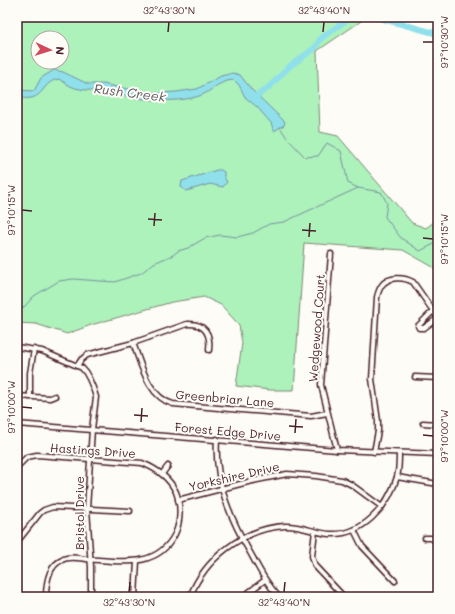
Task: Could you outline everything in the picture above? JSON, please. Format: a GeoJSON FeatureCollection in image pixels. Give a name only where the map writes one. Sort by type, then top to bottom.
{"type":"FeatureCollection","features":[{"type":"Feature","properties":{"kind":"street","name":"Wedgewood Court"},"geometry":{"type":"LineString","coordinates":[[331,254],[330,287],[321,376],[327,412],[337,450]]}},
{"type":"Feature","properties":{"kind":"street"},"geometry":{"type":"LineString","coordinates":[[374,452],[378,431],[378,421],[373,386],[373,357],[377,297],[380,288],[384,283],[395,278],[413,282],[438,318],[424,328],[419,328],[418,326],[420,323],[432,311]]}},
{"type":"Feature","properties":{"kind":"street"},"geometry":{"type":"LineString","coordinates":[[17,347],[42,351],[77,366],[87,355],[133,343],[189,323],[201,326],[207,333],[210,338],[209,350]]}},
{"type":"Feature","properties":{"kind":"street","name":"Greenbriar Lane"},"geometry":{"type":"LineString","coordinates":[[133,343],[150,385],[155,393],[167,403],[311,416],[327,412]]}},
{"type":"Feature","properties":{"kind":"street"},"geometry":{"type":"LineString","coordinates":[[30,397],[30,373],[34,349]]}},
{"type":"Feature","properties":{"kind":"street","name":"Bristol Drive"},"geometry":{"type":"LineString","coordinates":[[77,366],[86,372],[96,397],[92,429],[87,508],[90,559],[90,597]]}},
{"type":"Feature","properties":{"kind":"street"},"geometry":{"type":"LineString","coordinates":[[415,377],[438,378]]}},
{"type":"Feature","properties":{"kind":"street"},"geometry":{"type":"LineString","coordinates":[[17,396],[50,398],[55,396]]}},
{"type":"Feature","properties":{"kind":"street"},"geometry":{"type":"LineString","coordinates":[[423,423],[438,424]]}},
{"type":"Feature","properties":{"kind":"street","name":"Forest Edge Drive"},"geometry":{"type":"LineString","coordinates":[[17,424],[217,439],[337,450],[438,454]]}},
{"type":"Feature","properties":{"kind":"street"},"geometry":{"type":"LineString","coordinates":[[217,439],[216,463],[228,511],[265,580],[279,597]]}},
{"type":"Feature","properties":{"kind":"street"},"geometry":{"type":"LineString","coordinates":[[190,597],[206,568],[223,551],[242,539],[269,528],[285,526],[331,534],[342,533],[354,530],[370,519],[382,507],[391,494],[397,476],[399,453]]}},
{"type":"Feature","properties":{"kind":"street","name":"Hastings Drive"},"geometry":{"type":"LineString","coordinates":[[17,468],[24,460],[31,456],[142,463],[162,474],[173,487],[178,500]]}},
{"type":"Feature","properties":{"kind":"street"},"geometry":{"type":"LineString","coordinates":[[162,474],[168,466]]}},
{"type":"Feature","properties":{"kind":"street","name":"Yorkshire Drive"},"geometry":{"type":"LineString","coordinates":[[178,500],[248,482],[287,474],[342,480],[352,485],[382,507]]}},
{"type":"Feature","properties":{"kind":"street"},"geometry":{"type":"LineString","coordinates":[[397,476],[438,484]]}},
{"type":"Feature","properties":{"kind":"street"},"geometry":{"type":"LineString","coordinates":[[46,597],[46,586],[50,574],[56,563],[62,559],[138,561],[155,555],[166,547],[178,528],[180,517],[178,500]]}},
{"type":"Feature","properties":{"kind":"street"},"geometry":{"type":"LineString","coordinates":[[17,542],[36,516],[44,510],[53,507],[130,511]]}},
{"type":"Feature","properties":{"kind":"street"},"geometry":{"type":"LineString","coordinates":[[354,530],[362,546],[395,581]]}},
{"type":"Feature","properties":{"kind":"street"},"geometry":{"type":"LineString","coordinates":[[315,531],[312,556],[315,566],[344,597]]}},
{"type":"Feature","properties":{"kind":"street"},"geometry":{"type":"LineString","coordinates":[[425,538],[431,538],[438,542]]}},
{"type":"Feature","properties":{"kind":"street"},"geometry":{"type":"LineString","coordinates":[[135,597],[138,561]]}},
{"type":"Feature","properties":{"kind":"street"},"geometry":{"type":"LineString","coordinates":[[245,597],[249,592],[265,580]]}},
{"type":"Feature","properties":{"kind":"green space"},"geometry":{"type":"Polygon","coordinates":[[[17,17],[367,17],[317,51],[320,132],[338,136],[412,223],[426,228],[438,219],[438,274],[433,267],[403,250],[304,243],[294,390],[270,390],[236,386],[242,343],[239,325],[221,305],[204,297],[172,302],[91,325],[67,334],[36,324],[17,323],[17,17]]]}},
{"type":"Feature","properties":{"kind":"water"},"geometry":{"type":"Polygon","coordinates":[[[54,70],[63,72],[88,84],[103,84],[158,93],[197,89],[221,76],[233,73],[240,75],[251,89],[285,122],[284,125],[274,131],[271,123],[257,107],[245,97],[239,85],[234,80],[218,85],[206,93],[196,97],[174,100],[141,99],[108,92],[79,89],[59,79],[48,84],[38,95],[33,98],[17,97],[17,90],[34,91],[41,78],[54,70]]]}},
{"type":"Feature","properties":{"kind":"water"},"geometry":{"type":"Polygon","coordinates":[[[217,170],[224,172],[224,177],[227,182],[223,187],[210,184],[186,191],[181,187],[182,181],[217,170]]]}},
{"type":"Feature","properties":{"kind":"waterway","name":"Rush Creek"},"geometry":{"type":"LineString","coordinates":[[252,96],[254,98],[269,87],[290,66],[315,48],[321,38],[351,17]]}},
{"type":"Feature","properties":{"kind":"waterway","name":"Rush Creek"},"geometry":{"type":"LineString","coordinates":[[376,17],[438,34]]}},
{"type":"Feature","properties":{"kind":"waterway","name":"Rush Creek"},"geometry":{"type":"LineString","coordinates":[[280,127],[287,138],[305,157],[318,156],[327,143],[341,151],[348,183],[358,188],[381,192],[387,203],[385,217],[401,238],[420,251],[436,243],[438,230]]}},
{"type":"Feature","properties":{"kind":"waterway"},"geometry":{"type":"LineString","coordinates":[[17,311],[24,307],[34,296],[59,281],[73,279],[115,282],[141,273],[154,263],[173,255],[178,251],[188,248],[205,238],[220,235],[237,237],[253,233],[269,224],[284,222],[358,188]]}}]}
